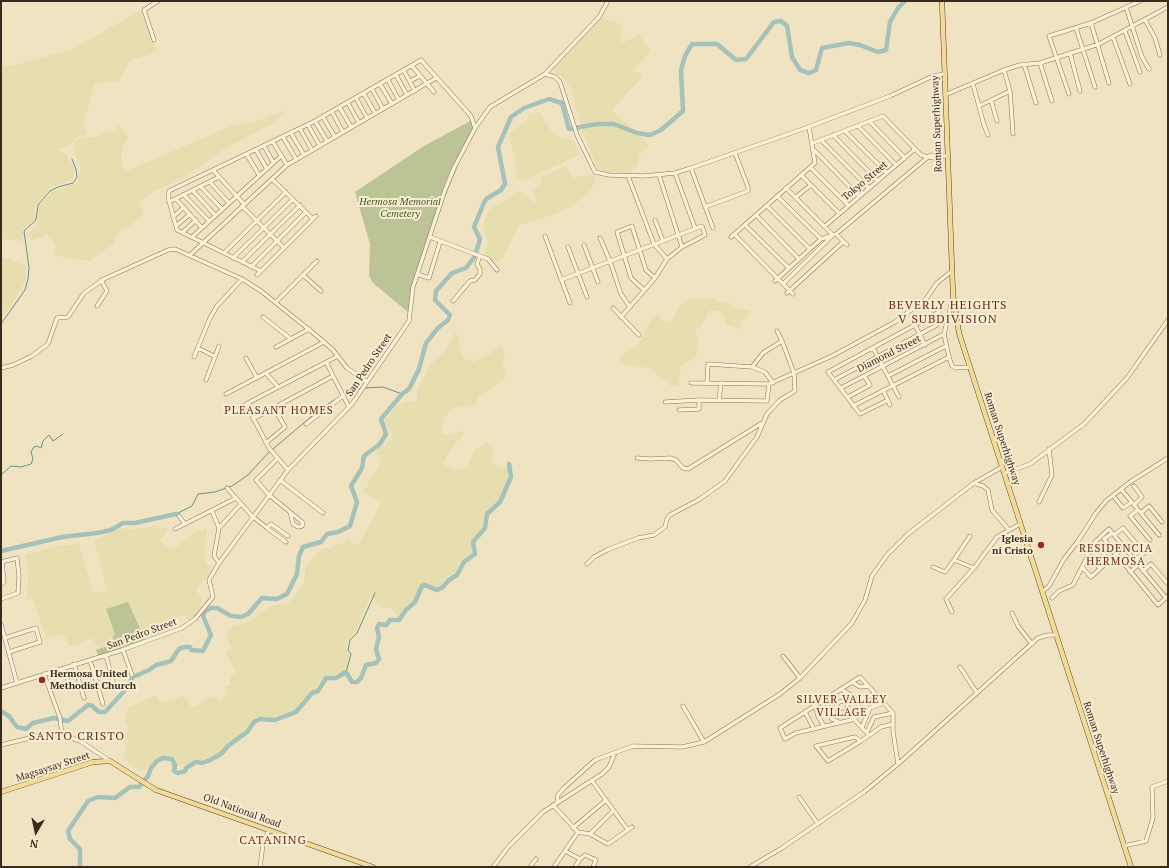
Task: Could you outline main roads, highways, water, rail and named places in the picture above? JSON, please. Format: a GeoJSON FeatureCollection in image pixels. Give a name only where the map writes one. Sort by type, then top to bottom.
{"type":"FeatureCollection","features":[{"type":"Feature","properties":{"kind":"main road","name":"Roman Superhighway"},"geometry":{"type":"LineString","coordinates":[[942,1],[953,295],[959,333],[1131,867]]}},
{"type":"Feature","properties":{"kind":"main road","name":"Old National Road"},"geometry":{"type":"LineString","coordinates":[[110,761],[163,793],[374,867]]}},
{"type":"Feature","properties":{"kind":"main road","name":"Magsaysay Street"},"geometry":{"type":"LineString","coordinates":[[1,792],[93,762],[110,761]]}},
{"type":"Feature","properties":{"kind":"waterway"},"geometry":{"type":"LineString","coordinates":[[1,711],[9,716],[17,727],[26,729],[33,723],[54,718],[68,721],[88,705],[91,705],[99,712],[105,712],[126,689],[133,677],[156,665],[171,661],[179,649],[190,647],[191,650],[203,651],[211,635],[203,616],[205,611],[211,608],[217,608],[231,616],[241,617],[248,614],[262,598],[277,599],[287,594],[297,574],[299,556],[303,547],[321,542],[327,534],[338,532],[350,526],[357,502],[351,486],[362,468],[364,456],[380,444],[386,434],[381,419],[402,394],[409,389],[419,369],[426,343],[438,328],[448,320],[450,315],[435,300],[436,291],[452,273],[466,268],[475,256],[480,239],[474,227],[483,205],[486,199],[501,190],[505,184],[498,147],[511,117],[524,108],[549,99],[562,103],[569,129],[597,124],[614,124],[637,133],[650,135],[661,130],[683,111],[681,70],[685,56],[692,44],[717,44],[736,60],[746,59],[774,22],[781,21],[787,26],[792,57],[800,70],[809,73],[816,70],[822,48],[849,43],[860,45],[878,52],[886,50],[890,22],[898,8],[905,1]]}},
{"type":"Feature","properties":{"kind":"waterway"},"geometry":{"type":"LineString","coordinates":[[1,324],[25,290],[28,279],[29,268],[24,231],[36,220],[38,205],[50,191],[73,183],[77,177],[72,159]]}},
{"type":"Feature","properties":{"kind":"waterway"},"geometry":{"type":"LineString","coordinates":[[364,388],[383,387],[402,394]]}},
{"type":"Feature","properties":{"kind":"waterway"},"geometry":{"type":"LineString","coordinates":[[344,395],[361,388]]}},
{"type":"Feature","properties":{"kind":"waterway"},"geometry":{"type":"LineString","coordinates":[[273,449],[319,410],[339,397]]}},
{"type":"Feature","properties":{"kind":"waterway"},"geometry":{"type":"LineString","coordinates":[[1,475],[11,466],[21,467],[31,464],[33,459],[31,452],[34,447],[37,446],[41,448],[43,441],[49,435],[53,441],[63,434]]}},
{"type":"Feature","properties":{"kind":"waterway"},"geometry":{"type":"LineString","coordinates":[[176,514],[192,506],[198,494],[215,492],[232,486],[248,475],[270,451]]}},
{"type":"Feature","properties":{"kind":"waterway"},"geometry":{"type":"LineString","coordinates":[[80,867],[80,849],[70,839],[68,831],[88,801],[98,797],[115,798],[130,787],[139,787],[148,776],[151,768],[157,761],[163,758],[172,759],[175,765],[174,771],[178,773],[185,771],[186,768],[196,762],[202,763],[210,760],[221,754],[228,746],[247,732],[254,722],[260,719],[275,720],[296,712],[312,693],[318,691],[326,678],[336,678],[346,672],[352,682],[357,682],[361,678],[366,665],[376,663],[379,659],[376,649],[379,637],[377,628],[379,624],[386,625],[390,620],[399,620],[406,610],[415,602],[422,586],[425,585],[437,590],[443,587],[449,580],[457,575],[464,562],[475,554],[473,542],[485,528],[487,514],[500,502],[511,477],[509,464]]}},
{"type":"Feature","properties":{"kind":"waterway"},"geometry":{"type":"LineString","coordinates":[[1,551],[62,537],[97,533],[111,530],[123,523],[135,523],[176,514]]}},
{"type":"Feature","properties":{"kind":"waterway"},"geometry":{"type":"LineString","coordinates":[[346,672],[351,654],[348,650],[350,640],[357,633],[375,593]]}},
{"type":"Feature","properties":{"kind":"place","name":"Iglesia ni Cristo"},"geometry":{"type":"Point","coordinates":[1041,545]}},
{"type":"Feature","properties":{"kind":"place","name":"Hermosa United Methodist Church"},"geometry":{"type":"Point","coordinates":[42,680]}},
{"type":"Feature","properties":{"kind":"district","name":"BEVERLY HEIGHTS V SUBDIVISION"},"geometry":{"type":"Point","coordinates":[948,313]}},
{"type":"Feature","properties":{"kind":"district","name":"PLEASANT HOMES"},"geometry":{"type":"Point","coordinates":[279,411]}},
{"type":"Feature","properties":{"kind":"district","name":"RESIDENCIA HERMOSA"},"geometry":{"type":"Point","coordinates":[1116,555]}},
{"type":"Feature","properties":{"kind":"district","name":"SILVER VALLEY VILLAGE"},"geometry":{"type":"Point","coordinates":[842,706]}},
{"type":"Feature","properties":{"kind":"district","name":"SANTO CRISTO"},"geometry":{"type":"Point","coordinates":[77,737]}},
{"type":"Feature","properties":{"kind":"district","name":"CATANING"},"geometry":{"type":"Point","coordinates":[273,841]}},
{"type":"Feature","properties":{"kind":"park label","name":"Hermosa Memorial Cemetery"},"geometry":{"type":"Point","coordinates":[400,208]}}]}
